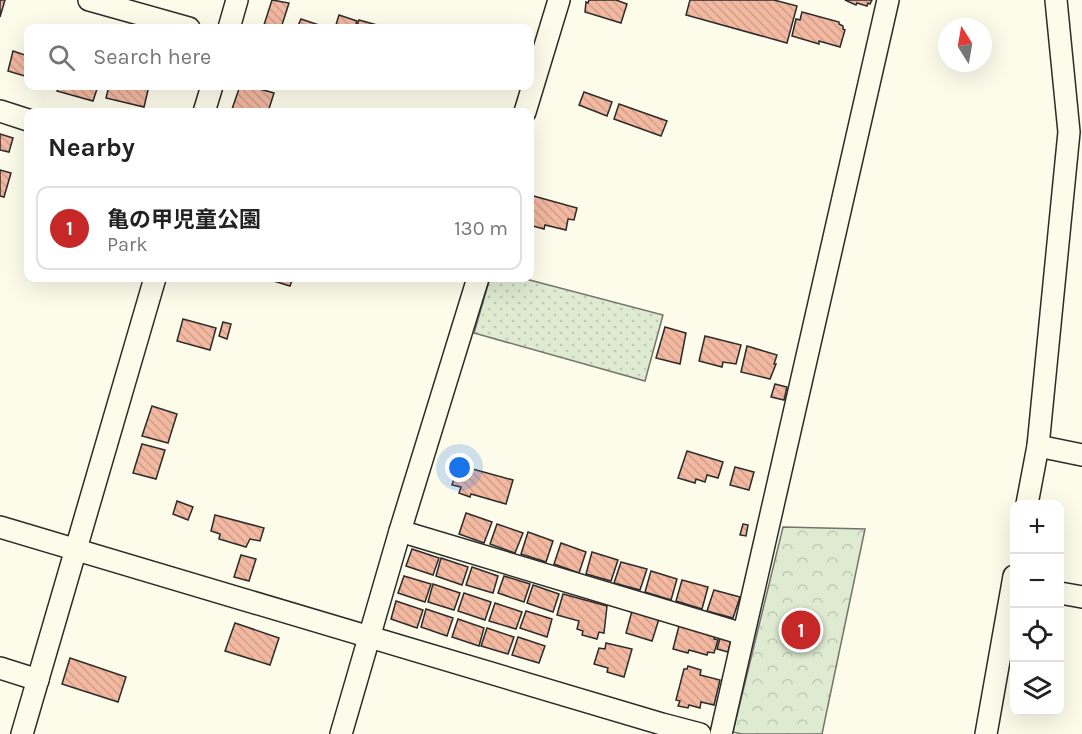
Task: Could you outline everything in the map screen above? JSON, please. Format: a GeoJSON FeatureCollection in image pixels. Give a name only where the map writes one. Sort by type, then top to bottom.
{"type":"FeatureCollection","features":[{"type":"Feature","properties":{"kind":"street"},"geometry":{"type":"LineString","coordinates":[[89,0],[175,24]]}},
{"type":"Feature","properties":{"kind":"street"},"geometry":{"type":"LineString","coordinates":[[230,24],[237,0]]}},
{"type":"Feature","properties":{"kind":"street"},"geometry":{"type":"LineString","coordinates":[[534,82],[559,0]]}},
{"type":"Feature","properties":{"kind":"street"},"geometry":{"type":"LineString","coordinates":[[721,734],[888,0]]}},
{"type":"Feature","properties":{"kind":"street"},"geometry":{"type":"LineString","coordinates":[[1028,500],[1038,446],[1069,132],[1056,0]]}},
{"type":"Feature","properties":{"kind":"street"},"geometry":{"type":"LineString","coordinates":[[205,108],[211,90]]}},
{"type":"Feature","properties":{"kind":"street"},"geometry":{"type":"LineString","coordinates":[[526,108],[532,90]]}},
{"type":"Feature","properties":{"kind":"street"},"geometry":{"type":"LineString","coordinates":[[0,111],[24,119]]}},
{"type":"Feature","properties":{"kind":"street"},"geometry":{"type":"LineString","coordinates":[[22,734],[154,282]]}},
{"type":"Feature","properties":{"kind":"street"},"geometry":{"type":"LineString","coordinates":[[341,734],[400,531],[477,282]]}},
{"type":"Feature","properties":{"kind":"street"},"geometry":{"type":"LineString","coordinates":[[1038,446],[1082,455]]}},
{"type":"Feature","properties":{"kind":"street"},"geometry":{"type":"LineString","coordinates":[[0,527],[369,637],[660,729],[700,734]]}},
{"type":"Feature","properties":{"kind":"street"},"geometry":{"type":"LineString","coordinates":[[400,531],[743,634]]}},
{"type":"Feature","properties":{"kind":"street"},"geometry":{"type":"LineString","coordinates":[[1064,594],[1082,597]]}},
{"type":"Feature","properties":{"kind":"street"},"geometry":{"type":"LineString","coordinates":[[986,734],[1010,603]]}},
{"type":"Feature","properties":{"kind":"street"},"geometry":{"type":"LineString","coordinates":[[0,668],[38,680]]}},
{"type":"Feature","properties":{"kind":"green space"},"geometry":{"type":"Polygon","coordinates":[[[534,281],[663,315],[645,381],[474,333],[489,282],[534,281]]]}},
{"type":"Feature","properties":{"kind":"green space"},"geometry":{"type":"Polygon","coordinates":[[[783,527],[865,529],[822,734],[742,734],[733,732],[783,527]]]}},
{"type":"Feature","properties":{"kind":"building"},"geometry":{"type":"Polygon","coordinates":[[[0,0],[5,0],[0,17],[0,0]]]}},
{"type":"Feature","properties":{"kind":"building"},"geometry":{"type":"Polygon","coordinates":[[[272,0],[289,3],[282,24],[264,24],[272,0]]]}},
{"type":"Feature","properties":{"kind":"building"},"geometry":{"type":"Polygon","coordinates":[[[589,0],[616,0],[627,4],[621,23],[585,12],[586,2],[588,3],[589,0]]]}},
{"type":"Feature","properties":{"kind":"building"},"geometry":{"type":"Polygon","coordinates":[[[690,0],[774,0],[797,6],[787,43],[686,15],[690,0]]]}},
{"type":"Feature","properties":{"kind":"building"},"geometry":{"type":"Polygon","coordinates":[[[845,0],[872,0],[867,6],[857,3],[856,5],[845,0]]]}},
{"type":"Feature","properties":{"kind":"building"},"geometry":{"type":"Polygon","coordinates":[[[802,12],[839,22],[845,30],[840,47],[792,36],[796,19],[800,20],[802,12]]]}},
{"type":"Feature","properties":{"kind":"building"},"geometry":{"type":"Polygon","coordinates":[[[339,15],[357,21],[356,24],[336,24],[339,15]]]}},
{"type":"Feature","properties":{"kind":"building"},"geometry":{"type":"Polygon","coordinates":[[[301,19],[316,24],[299,24],[301,19]]]}},
{"type":"Feature","properties":{"kind":"building"},"geometry":{"type":"Polygon","coordinates":[[[359,20],[373,24],[358,24],[359,20]]]}},
{"type":"Feature","properties":{"kind":"building"},"geometry":{"type":"Polygon","coordinates":[[[13,51],[24,55],[24,76],[8,71],[13,51]]]}},
{"type":"Feature","properties":{"kind":"building"},"geometry":{"type":"Polygon","coordinates":[[[57,90],[97,90],[93,101],[57,90]]]}},
{"type":"Feature","properties":{"kind":"building"},"geometry":{"type":"Polygon","coordinates":[[[108,90],[148,90],[144,107],[106,98],[108,90]]]}},
{"type":"Feature","properties":{"kind":"building"},"geometry":{"type":"Polygon","coordinates":[[[239,90],[263,90],[274,93],[269,108],[232,108],[239,90]]]}},
{"type":"Feature","properties":{"kind":"building"},"geometry":{"type":"Polygon","coordinates":[[[584,92],[612,102],[607,116],[579,105],[584,92]]]}},
{"type":"Feature","properties":{"kind":"building"},"geometry":{"type":"Polygon","coordinates":[[[619,104],[667,121],[661,136],[614,119],[619,104]]]}},
{"type":"Feature","properties":{"kind":"building"},"geometry":{"type":"Polygon","coordinates":[[[0,134],[13,138],[9,152],[0,150],[0,134]]]}},
{"type":"Feature","properties":{"kind":"building"},"geometry":{"type":"Polygon","coordinates":[[[0,170],[11,173],[4,197],[0,196],[0,170]]]}},
{"type":"Feature","properties":{"kind":"building"},"geometry":{"type":"Polygon","coordinates":[[[534,196],[577,208],[574,220],[568,219],[566,230],[545,225],[544,229],[534,226],[534,196]]]}},
{"type":"Feature","properties":{"kind":"building"},"geometry":{"type":"Polygon","coordinates":[[[277,282],[292,282],[290,286],[277,282]]]}},
{"type":"Feature","properties":{"kind":"building"},"geometry":{"type":"Polygon","coordinates":[[[183,319],[216,328],[210,350],[177,341],[183,319]]]}},
{"type":"Feature","properties":{"kind":"building"},"geometry":{"type":"Polygon","coordinates":[[[223,322],[231,324],[227,339],[219,336],[223,322]]]}},
{"type":"Feature","properties":{"kind":"building"},"geometry":{"type":"Polygon","coordinates":[[[665,327],[686,333],[680,364],[656,358],[665,327]]]}},
{"type":"Feature","properties":{"kind":"building"},"geometry":{"type":"Polygon","coordinates":[[[705,336],[741,345],[736,364],[723,362],[722,367],[699,361],[705,336]]]}},
{"type":"Feature","properties":{"kind":"building"},"geometry":{"type":"Polygon","coordinates":[[[747,346],[777,355],[770,379],[741,372],[747,346]]]}},
{"type":"Feature","properties":{"kind":"building"},"geometry":{"type":"Polygon","coordinates":[[[775,384],[787,387],[784,400],[771,397],[775,384]]]}},
{"type":"Feature","properties":{"kind":"building"},"geometry":{"type":"Polygon","coordinates":[[[152,406],[177,414],[168,443],[142,436],[152,406]]]}},
{"type":"Feature","properties":{"kind":"building"},"geometry":{"type":"Polygon","coordinates":[[[142,444],[165,450],[156,479],[133,473],[142,444]]]}},
{"type":"Feature","properties":{"kind":"building"},"geometry":{"type":"Polygon","coordinates":[[[687,451],[723,462],[718,478],[707,475],[705,482],[696,479],[695,483],[678,478],[687,451]]]}},
{"type":"Feature","properties":{"kind":"building"},"geometry":{"type":"Polygon","coordinates":[[[458,465],[513,480],[506,504],[459,493],[461,487],[452,485],[458,465]]]}},
{"type":"Feature","properties":{"kind":"building"},"geometry":{"type":"Polygon","coordinates":[[[735,467],[754,472],[749,490],[730,485],[735,467]]]}},
{"type":"Feature","properties":{"kind":"building"},"geometry":{"type":"Polygon","coordinates":[[[177,501],[193,507],[188,520],[173,514],[177,501]]]}},
{"type":"Feature","properties":{"kind":"building"},"geometry":{"type":"Polygon","coordinates":[[[466,513],[492,522],[484,543],[459,534],[466,513]]]}},
{"type":"Feature","properties":{"kind":"building"},"geometry":{"type":"Polygon","coordinates":[[[215,515],[264,528],[260,541],[250,539],[246,547],[219,539],[220,534],[211,531],[215,515]]]}},
{"type":"Feature","properties":{"kind":"building"},"geometry":{"type":"Polygon","coordinates":[[[497,524],[523,533],[515,553],[490,544],[497,524]]]}},
{"type":"Feature","properties":{"kind":"building"},"geometry":{"type":"Polygon","coordinates":[[[743,524],[748,525],[746,536],[740,535],[743,524]]]}},
{"type":"Feature","properties":{"kind":"building"},"geometry":{"type":"Polygon","coordinates":[[[528,532],[553,541],[546,562],[521,554],[528,532]]]}},
{"type":"Feature","properties":{"kind":"building"},"geometry":{"type":"Polygon","coordinates":[[[561,543],[586,552],[579,573],[554,564],[561,543]]]}},
{"type":"Feature","properties":{"kind":"building"},"geometry":{"type":"Polygon","coordinates":[[[412,549],[439,558],[433,575],[406,566],[412,549]]]}},
{"type":"Feature","properties":{"kind":"building"},"geometry":{"type":"Polygon","coordinates":[[[592,552],[618,560],[611,581],[586,574],[592,552]]]}},
{"type":"Feature","properties":{"kind":"building"},"geometry":{"type":"Polygon","coordinates":[[[241,555],[256,559],[249,581],[234,577],[241,555]]]}},
{"type":"Feature","properties":{"kind":"building"},"geometry":{"type":"Polygon","coordinates":[[[441,558],[468,567],[462,585],[436,576],[441,558]]]}},
{"type":"Feature","properties":{"kind":"building"},"geometry":{"type":"Polygon","coordinates":[[[621,562],[647,569],[640,590],[614,583],[621,562]]]}},
{"type":"Feature","properties":{"kind":"building"},"geometry":{"type":"Polygon","coordinates":[[[472,567],[498,576],[493,593],[466,585],[472,567]]]}},
{"type":"Feature","properties":{"kind":"building"},"geometry":{"type":"Polygon","coordinates":[[[651,571],[677,579],[671,600],[645,592],[651,571]]]}},
{"type":"Feature","properties":{"kind":"building"},"geometry":{"type":"Polygon","coordinates":[[[404,576],[431,584],[425,602],[398,593],[404,576]]]}},
{"type":"Feature","properties":{"kind":"building"},"geometry":{"type":"Polygon","coordinates":[[[504,576],[530,584],[524,602],[498,593],[504,576]]]}},
{"type":"Feature","properties":{"kind":"building"},"geometry":{"type":"Polygon","coordinates":[[[682,580],[708,587],[702,609],[676,601],[682,580]]]}},
{"type":"Feature","properties":{"kind":"building"},"geometry":{"type":"Polygon","coordinates":[[[433,584],[460,593],[454,610],[428,602],[433,584]]]}},
{"type":"Feature","properties":{"kind":"building"},"geometry":{"type":"Polygon","coordinates":[[[533,585],[559,594],[553,612],[527,603],[533,585]]]}},
{"type":"Feature","properties":{"kind":"building"},"geometry":{"type":"Polygon","coordinates":[[[714,590],[740,597],[733,618],[707,611],[714,590]]]}},
{"type":"Feature","properties":{"kind":"building"},"geometry":{"type":"Polygon","coordinates":[[[464,593],[491,602],[485,620],[458,611],[464,593]]]}},
{"type":"Feature","properties":{"kind":"building"},"geometry":{"type":"Polygon","coordinates":[[[563,594],[607,606],[604,633],[599,632],[597,639],[582,635],[583,631],[577,629],[579,621],[557,615],[563,594]]]}},
{"type":"Feature","properties":{"kind":"building"},"geometry":{"type":"Polygon","coordinates":[[[396,601],[423,610],[417,628],[391,619],[396,601]]]}},
{"type":"Feature","properties":{"kind":"building"},"geometry":{"type":"Polygon","coordinates":[[[495,603],[522,612],[516,629],[489,621],[495,603]]]}},
{"type":"Feature","properties":{"kind":"building"},"geometry":{"type":"Polygon","coordinates":[[[426,609],[453,618],[447,636],[421,627],[426,609]]]}},
{"type":"Feature","properties":{"kind":"building"},"geometry":{"type":"Polygon","coordinates":[[[526,611],[552,619],[547,637],[520,628],[526,611]]]}},
{"type":"Feature","properties":{"kind":"building"},"geometry":{"type":"Polygon","coordinates":[[[632,611],[659,619],[652,641],[626,633],[632,611]]]}},
{"type":"Feature","properties":{"kind":"building"},"geometry":{"type":"Polygon","coordinates":[[[458,619],[484,628],[479,646],[452,637],[458,619]]]}},
{"type":"Feature","properties":{"kind":"building"},"geometry":{"type":"Polygon","coordinates":[[[235,623],[279,638],[270,665],[225,651],[235,623]]]}},
{"type":"Feature","properties":{"kind":"building"},"geometry":{"type":"Polygon","coordinates":[[[679,626],[715,635],[714,639],[718,640],[714,653],[708,652],[707,655],[673,649],[679,626]]]}},
{"type":"Feature","properties":{"kind":"building"},"geometry":{"type":"Polygon","coordinates":[[[487,628],[514,637],[508,654],[481,646],[487,628]]]}},
{"type":"Feature","properties":{"kind":"building"},"geometry":{"type":"Polygon","coordinates":[[[518,637],[545,646],[539,663],[512,655],[518,637]]]}},
{"type":"Feature","properties":{"kind":"building"},"geometry":{"type":"Polygon","coordinates":[[[720,638],[731,640],[728,652],[717,649],[720,638]]]}},
{"type":"Feature","properties":{"kind":"building"},"geometry":{"type":"Polygon","coordinates":[[[606,643],[632,649],[624,677],[607,672],[608,668],[594,664],[599,648],[605,649],[606,643]]]}},
{"type":"Feature","properties":{"kind":"building"},"geometry":{"type":"Polygon","coordinates":[[[70,658],[126,677],[118,702],[62,684],[70,658]]]}},
{"type":"Feature","properties":{"kind":"building"},"geometry":{"type":"Polygon","coordinates":[[[688,666],[701,670],[700,675],[720,680],[714,705],[701,702],[700,708],[689,705],[688,708],[678,706],[680,701],[676,700],[684,669],[688,666]]]}},
{"type":"Feature","properties":{"kind":"place","name":"亀の甲児童公園"},"geometry":{"type":"Point","coordinates":[801,630]}}]}
